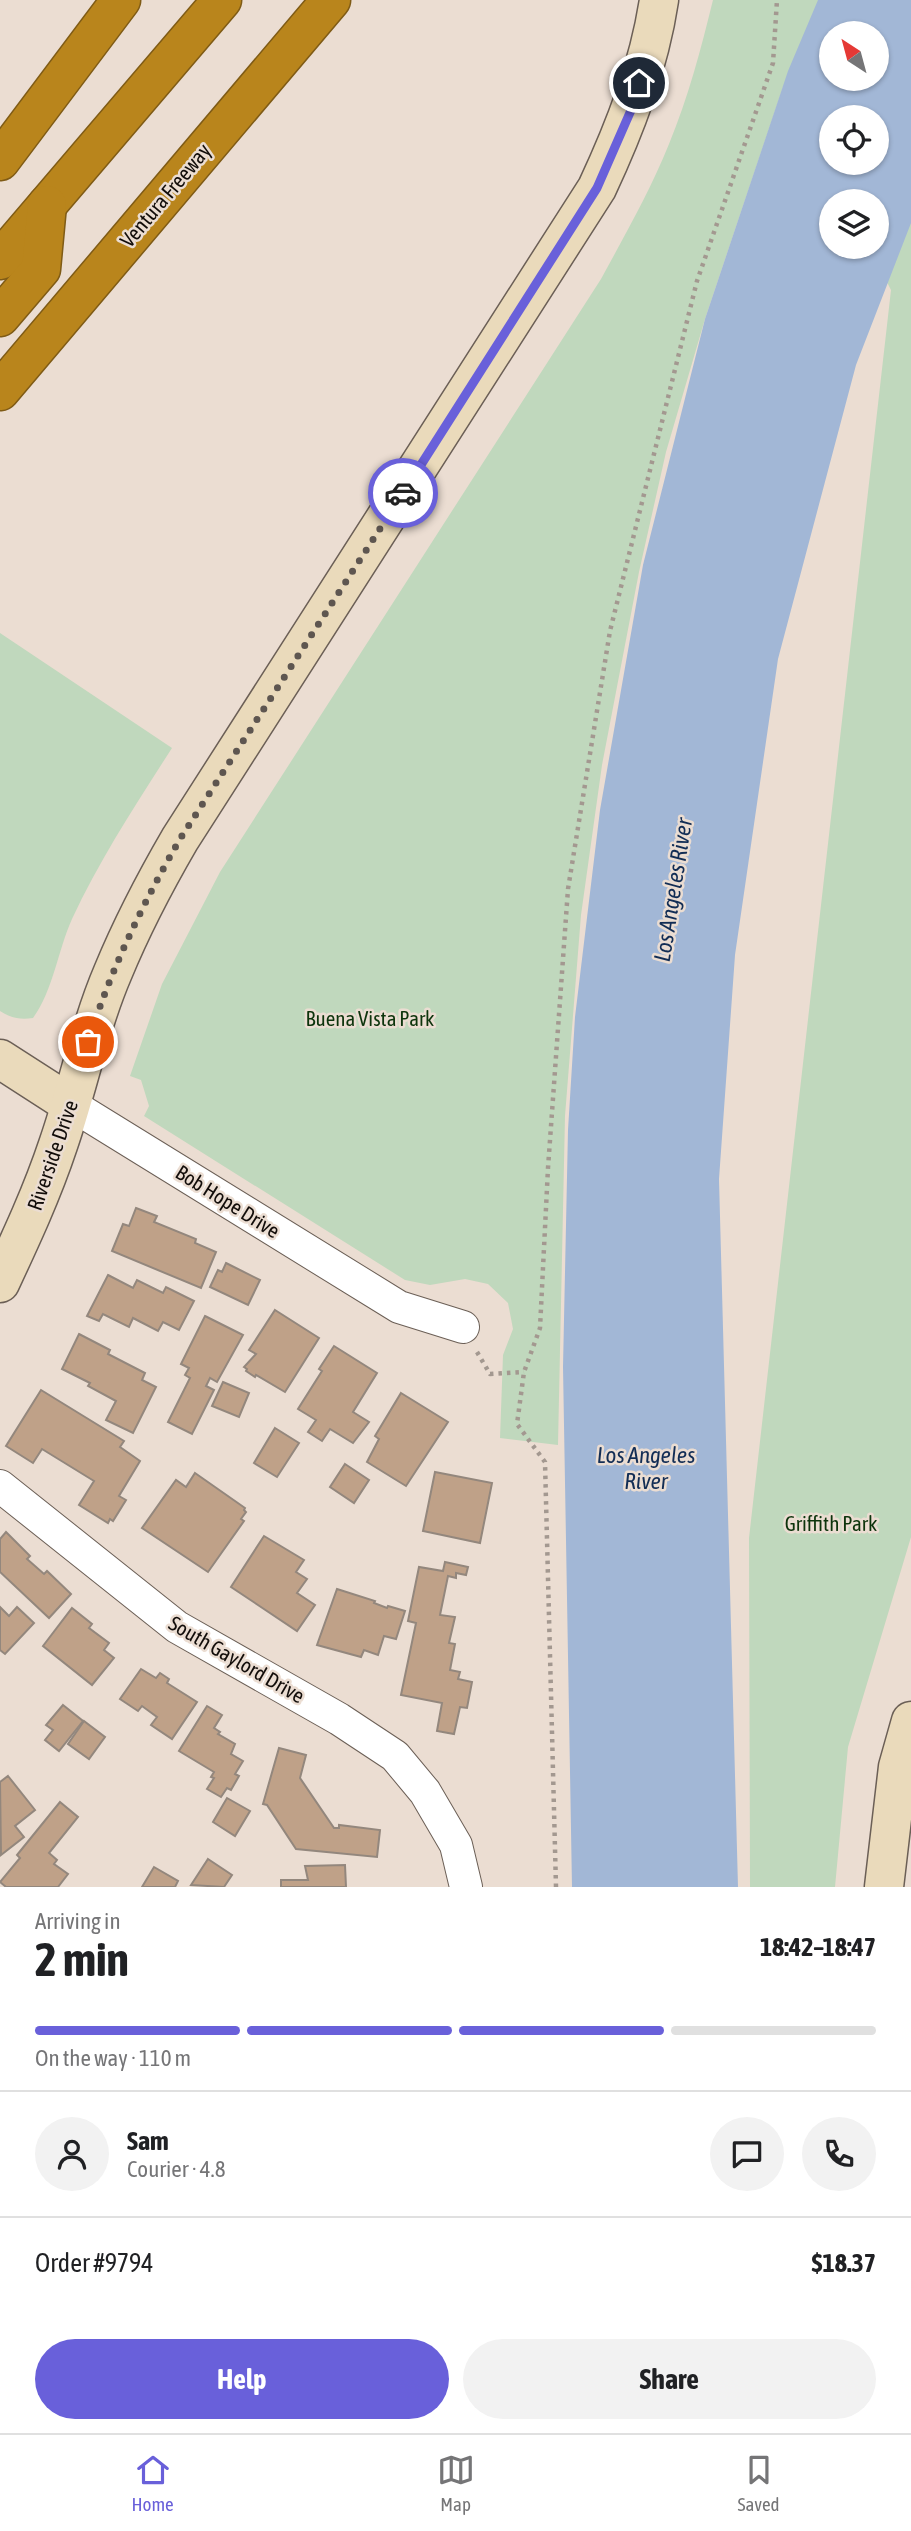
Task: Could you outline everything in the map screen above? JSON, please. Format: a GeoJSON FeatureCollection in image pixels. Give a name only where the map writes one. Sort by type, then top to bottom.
{"type":"FeatureCollection","features":[{"type":"Feature","properties":{"kind":"highway"},"geometry":{"type":"LineString","coordinates":[[0,161],[121,0]]}},
{"type":"Feature","properties":{"kind":"highway"},"geometry":{"type":"LineString","coordinates":[[0,260],[222,0]]}},
{"type":"Feature","properties":{"kind":"highway","name":"Ventura Freeway"},"geometry":{"type":"LineString","coordinates":[[0,391],[331,0]]}},
{"type":"Feature","properties":{"kind":"highway"},"geometry":{"type":"LineString","coordinates":[[0,317],[41,269],[47,205]]}},
{"type":"Feature","properties":{"kind":"main road","name":"Riverside Drive"},"geometry":{"type":"LineString","coordinates":[[0,1283],[31,1217],[59,1143],[112,973],[155,881],[597,188],[632,108],[647,58],[659,0]]}},
{"type":"Feature","properties":{"kind":"main road","name":"Bob Hope Drive"},"geometry":{"type":"LineString","coordinates":[[0,1059],[70,1104]]}},
{"type":"Feature","properties":{"kind":"main road"},"geometry":{"type":"LineString","coordinates":[[884,1887],[898,1768],[911,1721]]}},
{"type":"Feature","properties":{"kind":"street","name":"Bob Hope Drive"},"geometry":{"type":"LineString","coordinates":[[70,1104],[399,1307],[463,1327]]}},
{"type":"Feature","properties":{"kind":"street","name":"South Gaylord Drive"},"geometry":{"type":"LineString","coordinates":[[0,1486],[177,1627],[340,1718],[395,1756],[425,1792],[456,1845],[467,1887]]}},
{"type":"Feature","properties":{"kind":"path"},"geometry":{"type":"LineString","coordinates":[[556,1887],[545,1462],[517,1424],[524,1372],[540,1328],[548,1168],[568,888],[610,631],[697,281],[773,63],[778,0]]}},
{"type":"Feature","properties":{"kind":"path"},"geometry":{"type":"LineString","coordinates":[[463,1327],[490,1374],[524,1372]]}},
{"type":"Feature","properties":{"kind":"green space","name":"Buena Vista Park"},"geometry":{"type":"Polygon","coordinates":[[[713,0],[911,0],[911,1537],[848,1747],[835,1887],[750,1887],[749,1538],[891,290],[875,259],[889,259],[889,189],[838,189],[830,175],[889,175],[889,105],[819,105],[819,154],[783,87],[705,319],[666,452],[639,572],[602,765],[581,915],[565,1116],[558,1445],[500,1438],[503,1355],[513,1329],[508,1303],[488,1284],[465,1279],[430,1285],[405,1280],[144,1116],[149,1106],[141,1080],[130,1076],[162,984],[220,872],[601,279],[669,144],[699,55],[713,0]]]}},
{"type":"Feature","properties":{"kind":"green space"},"geometry":{"type":"Polygon","coordinates":[[[0,633],[172,748],[94,875],[67,931],[46,996],[33,1018],[28,1019],[16,1018],[0,1011],[0,633]]]}},
{"type":"Feature","properties":{"kind":"water","name":"Los Angeles River"},"geometry":{"type":"Polygon","coordinates":[[[818,0],[911,0],[911,223],[856,365],[778,659],[735,955],[719,1179],[738,1887],[572,1887],[563,1367],[568,1130],[575,1017],[600,810],[643,565],[705,319],[788,71],[818,0]]]}},
{"type":"Feature","properties":{"kind":"building"},"geometry":{"type":"Polygon","coordinates":[[[136,1208],[157,1216],[154,1222],[196,1239],[195,1243],[216,1252],[201,1288],[112,1251],[123,1224],[129,1226],[136,1208]]]}},
{"type":"Feature","properties":{"kind":"building"},"geometry":{"type":"Polygon","coordinates":[[[226,1263],[260,1280],[248,1305],[210,1287],[218,1270],[222,1272],[226,1263]]]}},
{"type":"Feature","properties":{"kind":"building"},"geometry":{"type":"Polygon","coordinates":[[[108,1275],[133,1288],[137,1280],[163,1293],[166,1287],[194,1301],[179,1330],[163,1322],[158,1331],[133,1318],[129,1327],[103,1314],[99,1321],[87,1316],[108,1275]]]}},
{"type":"Feature","properties":{"kind":"building"},"geometry":{"type":"Polygon","coordinates":[[[275,1310],[319,1338],[285,1392],[256,1375],[255,1377],[244,1367],[256,1354],[249,1350],[275,1310]]]}},
{"type":"Feature","properties":{"kind":"building"},"geometry":{"type":"Polygon","coordinates":[[[205,1316],[243,1335],[217,1382],[210,1378],[206,1386],[214,1390],[192,1434],[168,1422],[190,1378],[185,1375],[189,1368],[181,1364],[205,1316]]]}},
{"type":"Feature","properties":{"kind":"building"},"geometry":{"type":"Polygon","coordinates":[[[79,1334],[110,1350],[108,1354],[145,1373],[142,1380],[156,1387],[133,1433],[106,1420],[116,1401],[88,1386],[90,1383],[62,1369],[79,1334]]]}},
{"type":"Feature","properties":{"kind":"building"},"geometry":{"type":"Polygon","coordinates":[[[334,1346],[377,1373],[353,1412],[369,1422],[353,1443],[330,1429],[322,1441],[308,1432],[316,1420],[298,1409],[334,1346]]]}},
{"type":"Feature","properties":{"kind":"building"},"geometry":{"type":"Polygon","coordinates":[[[223,1382],[249,1393],[239,1417],[212,1406],[223,1382]]]}},
{"type":"Feature","properties":{"kind":"building"},"geometry":{"type":"Polygon","coordinates":[[[41,1390],[124,1441],[120,1447],[140,1461],[119,1496],[126,1500],[113,1521],[110,1519],[108,1523],[79,1505],[94,1481],[42,1449],[33,1463],[6,1446],[41,1390]]]}},
{"type":"Feature","properties":{"kind":"building"},"geometry":{"type":"Polygon","coordinates":[[[401,1393],[448,1422],[406,1486],[367,1462],[379,1439],[375,1436],[401,1393]]]}},
{"type":"Feature","properties":{"kind":"building"},"geometry":{"type":"Polygon","coordinates":[[[275,1428],[299,1443],[277,1477],[254,1463],[275,1428]]]}},
{"type":"Feature","properties":{"kind":"building"},"geometry":{"type":"Polygon","coordinates":[[[345,1464],[369,1480],[354,1503],[330,1487],[345,1464]]]}},
{"type":"Feature","properties":{"kind":"building"},"geometry":{"type":"Polygon","coordinates":[[[435,1472],[492,1483],[480,1543],[423,1531],[435,1472]]]}},
{"type":"Feature","properties":{"kind":"building"},"geometry":{"type":"Polygon","coordinates":[[[195,1473],[245,1508],[246,1512],[241,1519],[244,1521],[208,1572],[142,1528],[176,1480],[186,1487],[195,1473]]]}},
{"type":"Feature","properties":{"kind":"building"},"geometry":{"type":"Polygon","coordinates":[[[6,1532],[30,1556],[27,1559],[44,1574],[47,1571],[71,1594],[49,1618],[0,1572],[0,1539],[6,1532]]]}},
{"type":"Feature","properties":{"kind":"building"},"geometry":{"type":"Polygon","coordinates":[[[264,1536],[304,1560],[296,1572],[307,1579],[297,1593],[315,1605],[297,1631],[231,1587],[264,1536]]]}},
{"type":"Feature","properties":{"kind":"building"},"geometry":{"type":"Polygon","coordinates":[[[445,1562],[468,1567],[466,1575],[456,1573],[456,1578],[448,1576],[440,1615],[455,1617],[449,1643],[455,1644],[450,1670],[460,1672],[458,1679],[472,1682],[467,1708],[460,1707],[454,1734],[437,1731],[442,1703],[401,1695],[416,1623],[408,1621],[419,1567],[443,1571],[445,1562]]]}},
{"type":"Feature","properties":{"kind":"building"},"geometry":{"type":"Polygon","coordinates":[[[337,1589],[375,1601],[374,1603],[387,1608],[388,1606],[405,1611],[396,1639],[384,1636],[378,1655],[364,1650],[361,1657],[317,1645],[337,1589]]]}},
{"type":"Feature","properties":{"kind":"building"},"geometry":{"type":"Polygon","coordinates":[[[0,1607],[9,1616],[17,1607],[34,1623],[5,1654],[0,1650],[0,1607]]]}},
{"type":"Feature","properties":{"kind":"building"},"geometry":{"type":"Polygon","coordinates":[[[72,1608],[92,1624],[89,1628],[109,1643],[104,1650],[114,1658],[92,1685],[43,1646],[72,1608]]]}},
{"type":"Feature","properties":{"kind":"building"},"geometry":{"type":"Polygon","coordinates":[[[141,1669],[156,1678],[160,1673],[169,1679],[167,1683],[197,1702],[172,1739],[151,1725],[157,1717],[142,1706],[138,1711],[120,1699],[141,1669]]]}},
{"type":"Feature","properties":{"kind":"building"},"geometry":{"type":"Polygon","coordinates":[[[63,1705],[83,1721],[59,1751],[45,1740],[53,1730],[46,1725],[63,1705]]]}},
{"type":"Feature","properties":{"kind":"building"},"geometry":{"type":"Polygon","coordinates":[[[207,1706],[222,1715],[214,1728],[220,1732],[218,1734],[235,1744],[231,1754],[243,1761],[235,1774],[239,1776],[231,1790],[227,1788],[221,1797],[207,1789],[214,1778],[211,1777],[214,1772],[179,1751],[207,1706]]]}},
{"type":"Feature","properties":{"kind":"building"},"geometry":{"type":"Polygon","coordinates":[[[84,1721],[105,1737],[89,1759],[68,1744],[84,1721]]]}},
{"type":"Feature","properties":{"kind":"building"},"geometry":{"type":"Polygon","coordinates":[[[279,1748],[306,1755],[300,1778],[334,1828],[339,1828],[339,1825],[380,1830],[377,1857],[296,1849],[267,1805],[263,1804],[279,1748]]]}},
{"type":"Feature","properties":{"kind":"building"},"geometry":{"type":"Polygon","coordinates":[[[8,1776],[35,1810],[15,1826],[24,1837],[1,1855],[0,1782],[8,1776]]]}},
{"type":"Feature","properties":{"kind":"building"},"geometry":{"type":"Polygon","coordinates":[[[227,1798],[250,1811],[235,1836],[213,1822],[227,1798]]]}},
{"type":"Feature","properties":{"kind":"building"},"geometry":{"type":"Polygon","coordinates":[[[60,1802],[78,1817],[49,1853],[57,1860],[54,1864],[68,1874],[58,1887],[6,1887],[0,1882],[20,1858],[17,1855],[60,1802]]]}},
{"type":"Feature","properties":{"kind":"building"},"geometry":{"type":"Polygon","coordinates":[[[208,1859],[232,1875],[224,1887],[191,1885],[208,1859]]]}},
{"type":"Feature","properties":{"kind":"building"},"geometry":{"type":"Polygon","coordinates":[[[345,1865],[346,1887],[281,1887],[281,1880],[308,1880],[305,1866],[345,1865]]]}},
{"type":"Feature","properties":{"kind":"building"},"geometry":{"type":"Polygon","coordinates":[[[154,1867],[178,1881],[175,1887],[142,1887],[154,1867]]]}},
{"type":"Feature","properties":{"kind":"way so far"},"geometry":{"type":"LineString","coordinates":[[88,1042],[112,973],[155,881],[403,493]]}},
{"type":"Feature","properties":{"kind":"route"},"geometry":{"type":"LineString","coordinates":[[403,493],[597,188],[632,108],[639,83]]}},
{"type":"Feature","properties":{"kind":"park label","name":"Griffith Park"},"geometry":{"type":"Point","coordinates":[831,1523]}}]}
